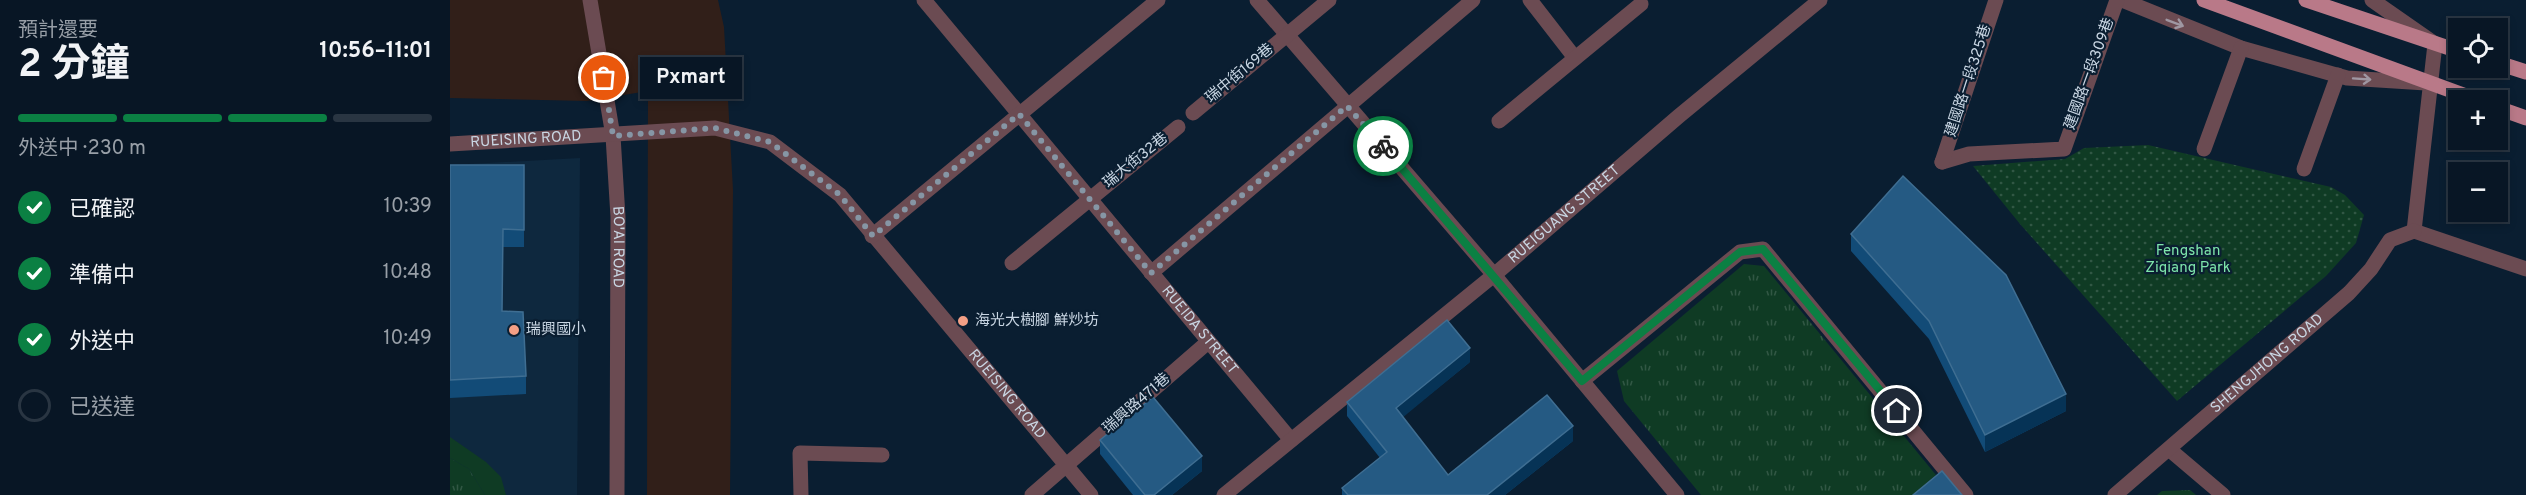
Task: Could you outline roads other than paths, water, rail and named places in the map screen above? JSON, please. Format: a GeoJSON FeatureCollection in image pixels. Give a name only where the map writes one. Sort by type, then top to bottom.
{"type":"FeatureCollection","features":[{"type":"Feature","properties":{"kind":"main road"},"geometry":{"type":"LineString","coordinates":[[2204,0],[2449,90]]}},
{"type":"Feature","properties":{"kind":"main road"},"geometry":{"type":"LineString","coordinates":[[2306,0],[2448,48]]}},
{"type":"Feature","properties":{"kind":"main road"},"geometry":{"type":"LineString","coordinates":[[2508,66],[2526,72]]}},
{"type":"Feature","properties":{"kind":"main road"},"geometry":{"type":"LineString","coordinates":[[2508,112],[2526,118]]}},
{"type":"Feature","properties":{"kind":"street","name":"BO'AI ROAD"},"geometry":{"type":"LineString","coordinates":[[590,0],[613,136],[618,217],[617,495]]}},
{"type":"Feature","properties":{"kind":"street","name":"RUEIDA STREET"},"geometry":{"type":"LineString","coordinates":[[924,0],[1291,440]]}},
{"type":"Feature","properties":{"kind":"street"},"geometry":{"type":"LineString","coordinates":[[873,236],[1158,0]]}},
{"type":"Feature","properties":{"kind":"street"},"geometry":{"type":"LineString","coordinates":[[1257,0],[1494,275],[1677,495]]}},
{"type":"Feature","properties":{"kind":"street","name":"瑞中街169巷"},"geometry":{"type":"LineString","coordinates":[[1192,114],[1329,0]]}},
{"type":"Feature","properties":{"kind":"street"},"geometry":{"type":"LineString","coordinates":[[1151,273],[1473,0]]}},
{"type":"Feature","properties":{"kind":"street"},"geometry":{"type":"LineString","coordinates":[[1530,0],[1575,58]]}},
{"type":"Feature","properties":{"kind":"street","name":"RUEIGUANG STREET"},"geometry":{"type":"LineString","coordinates":[[1224,495],[1494,275],[1679,116],[1820,0]]}},
{"type":"Feature","properties":{"kind":"street","name":"建國路一段325巷"},"geometry":{"type":"LineString","coordinates":[[1996,0],[1942,162],[1969,154],[2064,149]]}},
{"type":"Feature","properties":{"kind":"street","name":"建國路一段309巷"},"geometry":{"type":"LineString","coordinates":[[2064,149],[2117,0]]}},
{"type":"Feature","properties":{"kind":"street"},"geometry":{"type":"LineString","coordinates":[[2122,0],[2241,48],[2338,75],[2432,84]]}},
{"type":"Feature","properties":{"kind":"street"},"geometry":{"type":"LineString","coordinates":[[2372,0],[2435,44],[2414,231],[2526,269]]}},
{"type":"Feature","properties":{"kind":"street"},"geometry":{"type":"LineString","coordinates":[[1499,121],[1641,4]]}},
{"type":"Feature","properties":{"kind":"street"},"geometry":{"type":"LineString","coordinates":[[2204,149],[2241,48]]}},
{"type":"Feature","properties":{"kind":"street"},"geometry":{"type":"LineString","coordinates":[[2304,169],[2338,75]]}},
{"type":"Feature","properties":{"kind":"street","name":"瑞大街32巷"},"geometry":{"type":"LineString","coordinates":[[1012,263],[1178,127]]}},
{"type":"Feature","properties":{"kind":"street","name":"RUEISING ROAD"},"geometry":{"type":"LineString","coordinates":[[450,144],[613,136],[715,128],[770,142],[840,195],[1091,495]]}},
{"type":"Feature","properties":{"kind":"street","name":"SHENGJHONG ROAD"},"geometry":{"type":"LineString","coordinates":[[2115,495],[2349,293],[2371,269],[2390,240],[2414,231]]}},
{"type":"Feature","properties":{"kind":"street"},"geometry":{"type":"LineString","coordinates":[[1582,381],[1740,252],[1763,249],[1966,495]]}},
{"type":"Feature","properties":{"kind":"street","name":"瑞興路471巷"},"geometry":{"type":"LineString","coordinates":[[1032,495],[1208,342]]}},
{"type":"Feature","properties":{"kind":"street"},"geometry":{"type":"LineString","coordinates":[[2169,450],[2223,495]]}},
{"type":"Feature","properties":{"kind":"street"},"geometry":{"type":"LineString","coordinates":[[801,495],[800,453],[882,454]]}},
{"type":"Feature","properties":{"kind":"place","name":"Pxmart"},"geometry":{"type":"Point","coordinates":[604,78]}},
{"type":"Feature","properties":{"kind":"place","name":"海光大樹腳 鮮炒坊"},"geometry":{"type":"Point","coordinates":[963,321]}},
{"type":"Feature","properties":{"kind":"place","name":"瑞興國小"},"geometry":{"type":"Point","coordinates":[514,330]}},
{"type":"Feature","properties":{"kind":"park label","name":"Fengshan Ziqiang Park"},"geometry":{"type":"Point","coordinates":[2188,260]}}]}
